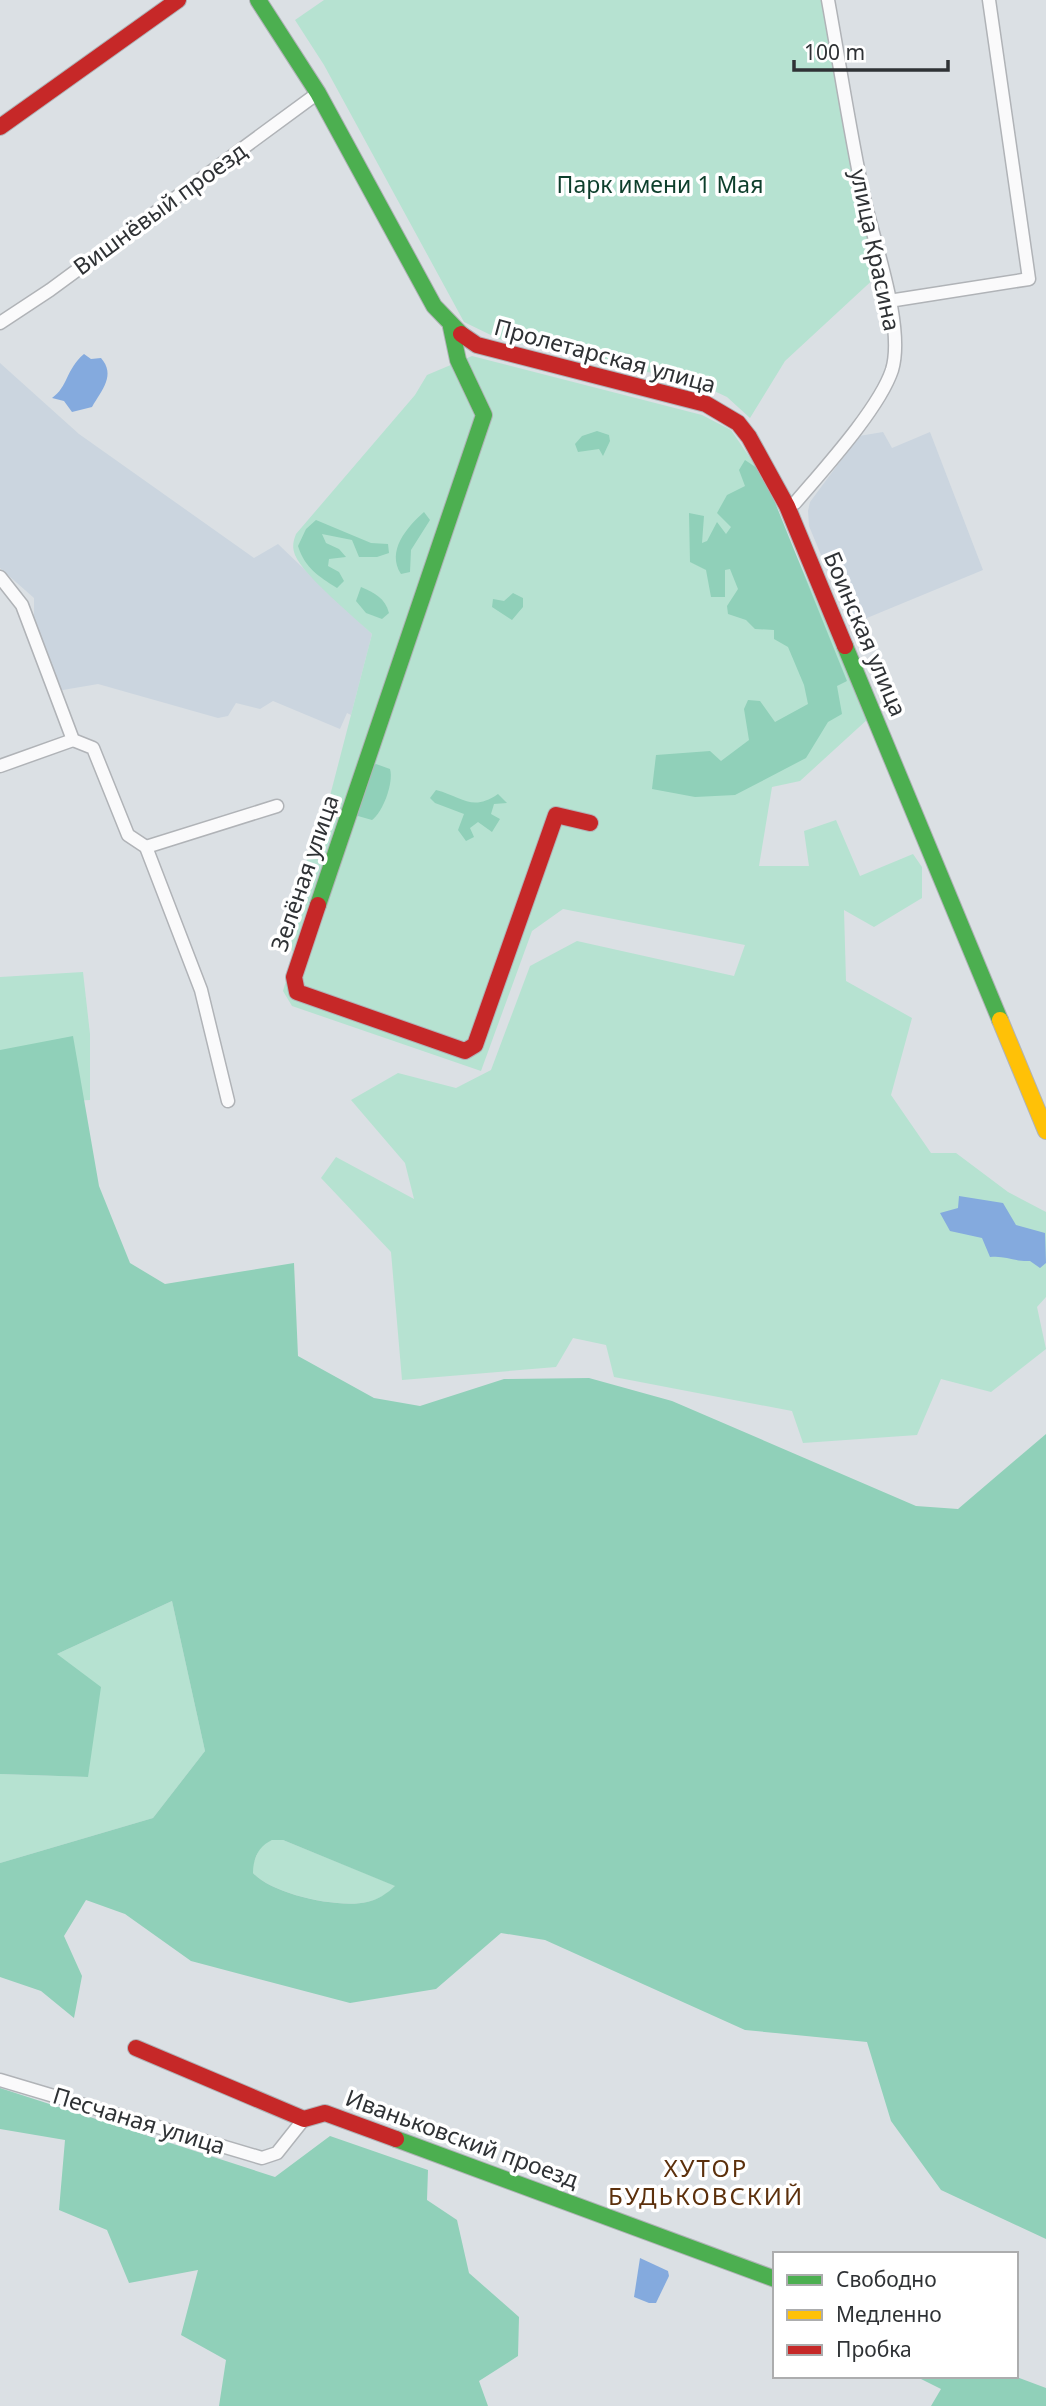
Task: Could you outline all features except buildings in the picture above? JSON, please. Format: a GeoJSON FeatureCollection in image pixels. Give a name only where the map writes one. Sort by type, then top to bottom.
{"type":"FeatureCollection","features":[{"type":"Feature","properties":{"kind":"street"},"geometry":{"type":"LineString","coordinates":[[0,128],[178,0]]}},
{"type":"Feature","properties":{"kind":"street","name":"Пролетарская улица"},"geometry":{"type":"LineString","coordinates":[[258,0],[318,93],[434,306],[451,327],[477,345],[497,352],[669,393],[720,411],[737,424],[760,452],[787,506]]}},
{"type":"Feature","properties":{"kind":"street","name":"улица Красина"},"geometry":{"type":"LineString","coordinates":[[787,506],[795,503],[886,384],[895,356],[890,301],[865,200],[828,0]]}},
{"type":"Feature","properties":{"kind":"street"},"geometry":{"type":"LineString","coordinates":[[890,301],[1029,279],[989,0]]}},
{"type":"Feature","properties":{"kind":"street","name":"Вишнёвый проезд"},"geometry":{"type":"LineString","coordinates":[[0,323],[318,93]]}},
{"type":"Feature","properties":{"kind":"street","name":"Зелёная улица"},"geometry":{"type":"LineString","coordinates":[[451,327],[458,360],[484,415],[294,977],[297,992],[465,1051],[475,1045],[556,815],[590,823]]}},
{"type":"Feature","properties":{"kind":"street","name":"Боинская улица"},"geometry":{"type":"LineString","coordinates":[[787,506],[1046,1131]]}},
{"type":"Feature","properties":{"kind":"street"},"geometry":{"type":"LineString","coordinates":[[0,577],[22,605],[73,740]]}},
{"type":"Feature","properties":{"kind":"street"},"geometry":{"type":"LineString","coordinates":[[0,766],[73,740],[93,748],[128,835],[146,847],[201,990],[228,1101]]}},
{"type":"Feature","properties":{"kind":"street"},"geometry":{"type":"LineString","coordinates":[[146,847],[277,806]]}},
{"type":"Feature","properties":{"kind":"street","name":"Иваньковский проезд"},"geometry":{"type":"LineString","coordinates":[[136,2048],[304,2119],[325,2113],[773,2277]]}},
{"type":"Feature","properties":{"kind":"street","name":"Песчаная улица"},"geometry":{"type":"LineString","coordinates":[[0,2080],[262,2158],[277,2153],[304,2119]]}},
{"type":"Feature","properties":{"kind":"shaded area"},"geometry":{"type":"Polygon","coordinates":[[[0,363],[79,434],[254,558],[278,544],[372,634],[351,715],[347,713],[340,729],[273,701],[260,709],[236,703],[228,716],[218,718],[98,684],[57,691],[34,630],[34,598],[0,568],[0,363]]]}},
{"type":"Feature","properties":{"kind":"shaded area"},"geometry":{"type":"Polygon","coordinates":[[[883,432],[892,448],[930,432],[983,570],[850,625],[809,526],[808,511],[810,502],[859,436],[883,432]]]}},
{"type":"Feature","properties":{"kind":"green space","name":"Парк имени 1 Мая"},"geometry":{"type":"Polygon","coordinates":[[[324,0],[820,0],[825,3],[848,139],[878,275],[785,361],[750,418],[727,397],[697,383],[499,339],[464,322],[324,65],[295,20],[324,0]]]}},
{"type":"Feature","properties":{"kind":"green space"},"geometry":{"type":"Polygon","coordinates":[[[472,356],[702,415],[731,430],[757,468],[869,718],[800,781],[772,787],[759,866],[809,866],[804,831],[836,820],[860,876],[913,854],[922,867],[922,898],[874,927],[844,910],[846,981],[912,1018],[891,1095],[931,1153],[956,1153],[1008,1192],[1046,1212],[1046,1297],[1037,1307],[1046,1349],[991,1392],[941,1379],[917,1435],[803,1443],[792,1411],[614,1377],[606,1345],[573,1338],[556,1367],[402,1380],[391,1252],[321,1178],[336,1157],[414,1199],[405,1163],[351,1100],[398,1073],[456,1088],[491,1070],[530,966],[577,941],[734,976],[745,945],[563,909],[532,931],[481,1071],[292,1006],[283,991],[294,954],[289,945],[313,877],[306,857],[324,819],[372,634],[308,574],[295,555],[294,540],[296,534],[415,395],[427,375],[472,356]]]}},
{"type":"Feature","properties":{"kind":"green space"},"geometry":{"type":"Polygon","coordinates":[[[597,431],[609,435],[610,441],[603,456],[599,449],[578,452],[575,444],[582,436],[597,431]]]}},
{"type":"Feature","properties":{"kind":"green space"},"geometry":{"type":"Polygon","coordinates":[[[745,460],[757,468],[772,495],[847,681],[837,686],[842,714],[828,722],[806,758],[735,795],[695,797],[652,789],[656,755],[710,751],[721,761],[749,740],[744,709],[748,700],[760,701],[775,722],[808,704],[804,685],[788,647],[774,639],[774,630],[755,629],[746,620],[728,614],[727,606],[738,589],[730,569],[725,570],[725,597],[711,597],[706,570],[690,562],[689,513],[704,516],[702,543],[707,541],[717,522],[726,534],[731,527],[717,513],[727,495],[745,486],[739,470],[745,460]]]}},
{"type":"Feature","properties":{"kind":"green space"},"geometry":{"type":"Polygon","coordinates":[[[424,512],[430,520],[411,550],[410,572],[401,574],[397,565],[397,548],[405,532],[424,512]]]}},
{"type":"Feature","properties":{"kind":"green space"},"geometry":{"type":"Polygon","coordinates":[[[316,520],[371,543],[388,544],[389,553],[377,557],[359,557],[352,540],[322,534],[326,543],[339,549],[346,557],[329,559],[328,566],[339,572],[344,581],[337,588],[313,571],[298,546],[306,529],[316,520]]]}},
{"type":"Feature","properties":{"kind":"green space"},"geometry":{"type":"Polygon","coordinates":[[[361,587],[385,603],[389,613],[382,619],[366,613],[356,601],[361,587]]]}},
{"type":"Feature","properties":{"kind":"green space"},"geometry":{"type":"Polygon","coordinates":[[[513,593],[523,598],[523,607],[512,620],[492,607],[493,599],[504,601],[513,593]]]}},
{"type":"Feature","properties":{"kind":"green space"},"geometry":{"type":"Polygon","coordinates":[[[376,764],[390,769],[391,775],[384,804],[372,820],[358,816],[354,809],[369,767],[376,764]]]}},
{"type":"Feature","properties":{"kind":"green space"},"geometry":{"type":"Polygon","coordinates":[[[436,790],[474,802],[481,802],[498,794],[507,803],[494,804],[491,814],[500,819],[492,832],[478,822],[470,828],[474,837],[466,841],[458,830],[464,814],[435,803],[430,798],[436,790]]]}},
{"type":"Feature","properties":{"kind":"green space"},"geometry":{"type":"Polygon","coordinates":[[[83,972],[90,1034],[90,1100],[0,1104],[0,977],[83,972]]]}},
{"type":"Feature","properties":{"kind":"green space"},"geometry":{"type":"Polygon","coordinates":[[[73,1036],[99,1186],[130,1263],[165,1284],[294,1263],[298,1356],[374,1398],[420,1406],[504,1379],[589,1378],[672,1401],[916,1506],[958,1509],[1046,1434],[1046,2239],[941,2190],[891,2121],[867,2042],[745,2030],[545,1940],[501,1933],[436,1989],[350,2003],[191,1961],[125,1914],[86,1900],[64,1936],[82,1976],[74,2018],[41,1991],[0,1977],[0,1863],[153,1818],[205,1751],[172,1601],[57,1654],[101,1687],[88,1777],[0,1774],[0,1050],[73,1036]],[[283,1840],[267,1843],[260,1849],[254,1862],[253,1873],[274,1887],[306,1898],[355,1904],[375,1900],[395,1886],[283,1840]]]}},
{"type":"Feature","properties":{"kind":"green space"},"geometry":{"type":"Polygon","coordinates":[[[172,1601],[205,1751],[153,1818],[0,1863],[0,1774],[88,1777],[57,1654],[172,1601]]]}},
{"type":"Feature","properties":{"kind":"green space"},"geometry":{"type":"Polygon","coordinates":[[[283,1840],[396,1886],[375,1900],[355,1904],[324,1901],[290,1893],[262,1881],[253,1873],[253,1863],[262,1844],[283,1840]]]}},
{"type":"Feature","properties":{"kind":"green space"},"geometry":{"type":"Polygon","coordinates":[[[0,2088],[275,2177],[330,2136],[428,2170],[427,2200],[457,2220],[469,2273],[519,2317],[518,2356],[479,2381],[488,2406],[219,2406],[226,2360],[181,2335],[198,2270],[129,2283],[107,2230],[59,2210],[65,2140],[0,2129],[0,2088]]]}},
{"type":"Feature","properties":{"kind":"green space"},"geometry":{"type":"Polygon","coordinates":[[[919,2378],[1018,2378],[1046,2388],[1046,2406],[931,2406],[941,2389],[919,2378]]]}},
{"type":"Feature","properties":{"kind":"water"},"geometry":{"type":"Polygon","coordinates":[[[84,354],[91,359],[101,358],[107,370],[106,382],[92,407],[72,412],[64,401],[52,398],[84,354]]]}},
{"type":"Feature","properties":{"kind":"water"},"geometry":{"type":"Polygon","coordinates":[[[959,1196],[1003,1203],[1016,1225],[1045,1233],[1046,1263],[1040,1268],[1030,1261],[990,1257],[982,1238],[950,1231],[940,1213],[958,1208],[959,1196]]]}},
{"type":"Feature","properties":{"kind":"water"},"geometry":{"type":"Polygon","coordinates":[[[640,2258],[668,2271],[669,2276],[656,2303],[634,2297],[640,2258]]]}},
{"type":"Feature","properties":{"kind":"traffic: fast"},"geometry":{"type":"LineString","coordinates":[[258,0],[318,93],[434,306],[461,334]]}},
{"type":"Feature","properties":{"kind":"traffic: fast"},"geometry":{"type":"LineString","coordinates":[[318,905],[484,415],[458,360],[451,327]]}},
{"type":"Feature","properties":{"kind":"traffic: fast"},"geometry":{"type":"LineString","coordinates":[[845,646],[1000,1020]]}},
{"type":"Feature","properties":{"kind":"traffic: fast"},"geometry":{"type":"LineString","coordinates":[[396,2139],[773,2278]]}},
{"type":"Feature","properties":{"kind":"traffic: slow"},"geometry":{"type":"LineString","coordinates":[[1000,1020],[1046,1131]]}},
{"type":"Feature","properties":{"kind":"traffic: jam"},"geometry":{"type":"LineString","coordinates":[[0,127],[178,0]]}},
{"type":"Feature","properties":{"kind":"traffic: jam"},"geometry":{"type":"LineString","coordinates":[[461,334],[477,345],[706,404],[738,423],[749,437],[787,506],[845,646]]}},
{"type":"Feature","properties":{"kind":"traffic: jam"},"geometry":{"type":"LineString","coordinates":[[318,905],[294,977],[297,992],[465,1051],[475,1045],[556,815],[590,823]]}},
{"type":"Feature","properties":{"kind":"traffic: jam"},"geometry":{"type":"LineString","coordinates":[[136,2048],[304,2119],[325,2113],[396,2139]]}},
{"type":"Feature","properties":{"kind":"district","name":"ХУТОР БУДЬКОВСКИЙ"},"geometry":{"type":"Point","coordinates":[706,2183]}}]}
